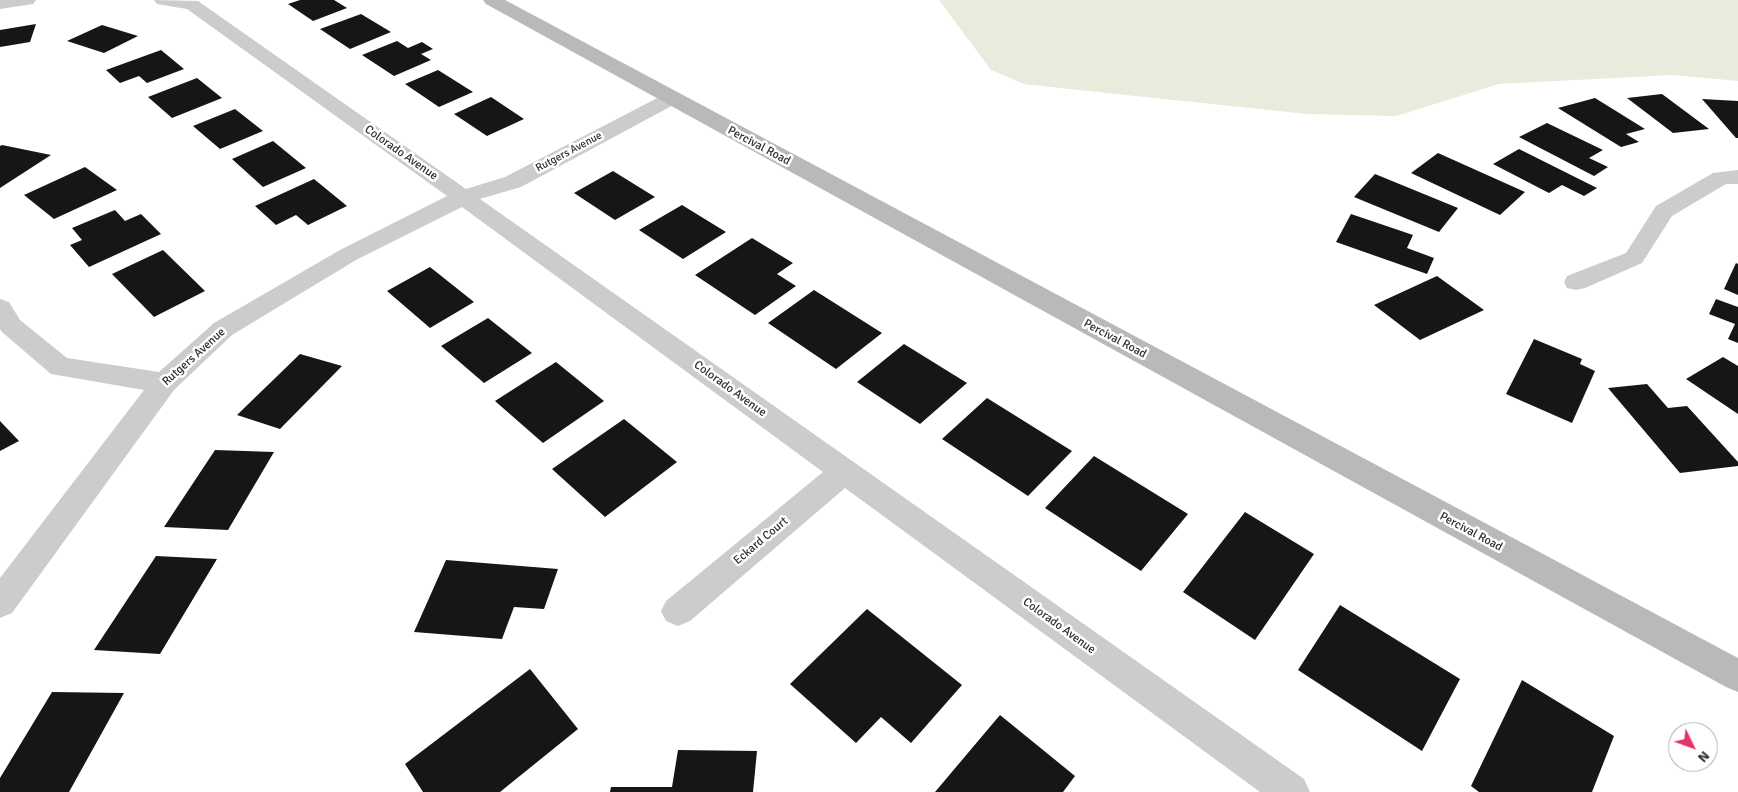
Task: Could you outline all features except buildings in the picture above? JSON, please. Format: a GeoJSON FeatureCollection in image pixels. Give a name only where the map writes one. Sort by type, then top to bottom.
{"type":"FeatureCollection","features":[{"type":"Feature","properties":{"kind":"street"},"geometry":{"type":"LineString","coordinates":[[0,4],[27,0]]}},
{"type":"Feature","properties":{"kind":"street","name":"Colorado Avenue"},"geometry":{"type":"LineString","coordinates":[[163,0],[192,5],[1291,792]]}},
{"type":"Feature","properties":{"kind":"street","name":"Percival Road"},"geometry":{"type":"LineString","coordinates":[[492,0],[1738,676]]}},
{"type":"Feature","properties":{"kind":"street","name":"Rutgers Avenue"},"geometry":{"type":"LineString","coordinates":[[0,603],[164,383],[223,330],[348,255],[463,198],[513,182],[663,94]]}},
{"type":"Feature","properties":{"kind":"street"},"geometry":{"type":"LineString","coordinates":[[1576,282],[1634,258],[1664,211],[1721,178],[1738,176]]}},
{"type":"Feature","properties":{"kind":"street"},"geometry":{"type":"LineString","coordinates":[[0,308],[12,326],[60,367],[164,383]]}},
{"type":"Feature","properties":{"kind":"street","name":"Eckard Court"},"geometry":{"type":"LineString","coordinates":[[678,611],[844,471]]}},
{"type":"Feature","properties":{"kind":"shaded area"},"geometry":{"type":"Polygon","coordinates":[[[939,0],[1738,0],[1738,81],[1672,75],[1499,84],[1396,116],[1307,114],[1024,84],[991,70],[939,0]]]}}]}
